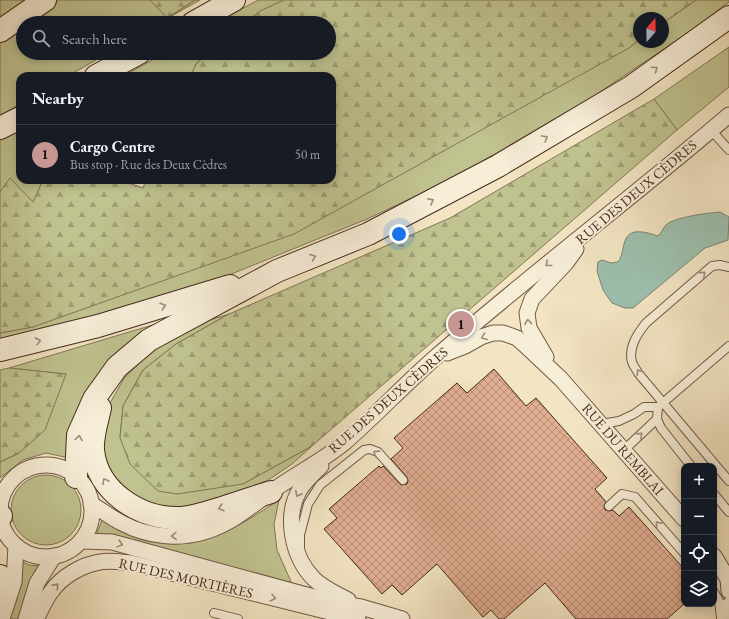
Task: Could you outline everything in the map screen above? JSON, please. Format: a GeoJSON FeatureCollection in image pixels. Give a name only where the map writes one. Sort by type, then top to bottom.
{"type":"FeatureCollection","features":[{"type":"Feature","properties":{"kind":"main road"},"geometry":{"type":"LineString","coordinates":[[22,16],[45,0]]}},
{"type":"Feature","properties":{"kind":"main road"},"geometry":{"type":"LineString","coordinates":[[205,16],[234,0]]}},
{"type":"Feature","properties":{"kind":"main road"},"geometry":{"type":"LineString","coordinates":[[76,477],[78,435],[94,399],[117,367],[149,340],[277,272],[368,234],[498,166],[630,87],[729,17]]}},
{"type":"Feature","properties":{"kind":"main road"},"geometry":{"type":"LineString","coordinates":[[0,31],[16,20]]}},
{"type":"Feature","properties":{"kind":"main road"},"geometry":{"type":"LineString","coordinates":[[103,72],[126,60]]}},
{"type":"Feature","properties":{"kind":"main road"},"geometry":{"type":"LineString","coordinates":[[0,128],[16,120]]}},
{"type":"Feature","properties":{"kind":"main road"},"geometry":{"type":"LineString","coordinates":[[0,350],[98,326],[277,272]]}},
{"type":"Feature","properties":{"kind":"main road"},"geometry":{"type":"LineString","coordinates":[[117,367],[102,404],[94,432],[93,450],[108,487],[117,496],[130,505],[149,514],[181,518],[198,516],[271,492]]}},
{"type":"Feature","properties":{"kind":"main road"},"geometry":{"type":"LineString","coordinates":[[0,576],[0,604]]}},
{"type":"Feature","properties":{"kind":"street","name":"RUE DES DEUX CÈDRES"},"geometry":{"type":"LineString","coordinates":[[91,504],[103,510],[121,523],[147,532],[170,537],[185,536],[206,531],[224,524],[240,515],[342,444],[437,356],[711,130],[727,121]]}},
{"type":"Feature","properties":{"kind":"street","name":"RUE DU REMBLAI"},"geometry":{"type":"LineString","coordinates":[[561,380],[529,328],[527,313],[532,300],[566,263],[589,231]]}},
{"type":"Feature","properties":{"kind":"street","name":"RUE DU REMBLAI"},"geometry":{"type":"LineString","coordinates":[[437,356],[465,346],[481,337],[493,334],[503,333],[516,338],[561,380],[681,516]]}},
{"type":"Feature","properties":{"kind":"street"},"geometry":{"type":"LineString","coordinates":[[342,444],[299,491],[294,502],[291,518],[293,536],[300,558],[306,569],[315,580],[359,613]]}},
{"type":"Feature","properties":{"kind":"street"},"geometry":{"type":"LineString","coordinates":[[38,466],[51,466],[65,469],[76,477],[86,489],[91,504],[92,517],[88,530],[81,541],[64,553],[54,556],[40,556],[28,553],[16,546],[9,538],[3,527],[0,516],[1,503],[5,490],[14,479],[25,471],[38,466]]}},
{"type":"Feature","properties":{"kind":"street","name":"RUE DES MORTIÈRES"},"geometry":{"type":"LineString","coordinates":[[81,541],[112,542],[336,603],[359,613]]}},
{"type":"Feature","properties":{"kind":"street"},"geometry":{"type":"LineString","coordinates":[[2,619],[14,582],[16,546]]}},
{"type":"Feature","properties":{"kind":"street"},"geometry":{"type":"LineString","coordinates":[[26,619],[37,583],[54,556]]}},
{"type":"Feature","properties":{"kind":"street","name":"RUE DES MORTIÈRES"},"geometry":{"type":"LineString","coordinates":[[36,619],[51,592],[62,580],[85,567],[100,562],[116,561],[359,613],[402,619]]}},
{"type":"Feature","properties":{"kind":"street"},"geometry":{"type":"LineString","coordinates":[[717,561],[728,579],[729,591]]}},
{"type":"Feature","properties":{"kind":"street"},"geometry":{"type":"LineString","coordinates":[[725,619],[729,605]]}},
{"type":"Feature","properties":{"kind":"lane"},"geometry":{"type":"LineString","coordinates":[[711,130],[729,150]]}},
{"type":"Feature","properties":{"kind":"lane"},"geometry":{"type":"LineString","coordinates":[[729,266],[712,266],[646,322],[637,333],[632,348],[632,362],[638,374],[660,405],[729,481]]}},
{"type":"Feature","properties":{"kind":"lane"},"geometry":{"type":"LineString","coordinates":[[601,424],[619,421],[634,414],[644,407],[660,405],[729,346]]}},
{"type":"Feature","properties":{"kind":"lane"},"geometry":{"type":"LineString","coordinates":[[624,450],[657,419],[660,405]]}},
{"type":"Feature","properties":{"kind":"lane"},"geometry":{"type":"LineString","coordinates":[[657,419],[666,435],[689,463]]}},
{"type":"Feature","properties":{"kind":"lane"},"geometry":{"type":"LineString","coordinates":[[300,558],[300,535],[308,504],[320,485],[364,450],[370,449],[378,452],[403,480]]}},
{"type":"Feature","properties":{"kind":"lane"},"geometry":{"type":"LineString","coordinates":[[609,506],[622,494],[635,497],[681,550]]}},
{"type":"Feature","properties":{"kind":"lane"},"geometry":{"type":"LineString","coordinates":[[717,498],[729,512]]}},
{"type":"Feature","properties":{"kind":"lane"},"geometry":{"type":"LineString","coordinates":[[717,597],[722,619]]}},
{"type":"Feature","properties":{"kind":"lane"},"geometry":{"type":"LineString","coordinates":[[214,613],[238,619]]}},
{"type":"Feature","properties":{"kind":"green space"},"geometry":{"type":"Polygon","coordinates":[[[0,0],[25,0],[0,17],[0,0]]]}},
{"type":"Feature","properties":{"kind":"green space"},"geometry":{"type":"Polygon","coordinates":[[[59,0],[150,0],[166,16],[36,16],[59,0]]]}},
{"type":"Feature","properties":{"kind":"green space"},"geometry":{"type":"Polygon","coordinates":[[[150,0],[195,0],[170,16],[165,16],[150,0]]]}},
{"type":"Feature","properties":{"kind":"green space"},"geometry":{"type":"Polygon","coordinates":[[[195,0],[200,0],[172,16],[171,16],[195,0]]]}},
{"type":"Feature","properties":{"kind":"green space"},"geometry":{"type":"Polygon","coordinates":[[[258,0],[286,0],[254,16],[229,16],[258,0]]]}},
{"type":"Feature","properties":{"kind":"green space"},"geometry":{"type":"Polygon","coordinates":[[[284,0],[696,0],[669,19],[669,12],[633,12],[633,45],[629,48],[294,234],[33,327],[0,333],[0,192],[10,178],[33,202],[41,184],[132,184],[143,188],[144,184],[336,184],[336,72],[193,72],[196,64],[201,60],[336,60],[336,16],[254,16],[260,11],[284,0]]]}},
{"type":"Feature","properties":{"kind":"green space"},"geometry":{"type":"Polygon","coordinates":[[[696,0],[729,0],[729,2],[669,45],[669,19],[696,0]]]}},
{"type":"Feature","properties":{"kind":"green space"},"geometry":{"type":"Polygon","coordinates":[[[16,30],[16,60],[96,60],[75,72],[16,72],[16,106],[0,116],[0,41],[16,30]]]}},
{"type":"Feature","properties":{"kind":"green space"},"geometry":{"type":"Polygon","coordinates":[[[633,45],[633,48],[665,48],[594,96],[450,180],[367,219],[224,277],[0,344],[0,333],[33,327],[633,45]]]}},
{"type":"Feature","properties":{"kind":"green space"},"geometry":{"type":"Polygon","coordinates":[[[729,47],[729,87],[677,130],[654,99],[729,47]]]}},
{"type":"Feature","properties":{"kind":"green space"},"geometry":{"type":"Polygon","coordinates":[[[152,60],[201,60],[196,64],[193,72],[130,72],[152,60]]]}},
{"type":"Feature","properties":{"kind":"green space"},"geometry":{"type":"Polygon","coordinates":[[[654,99],[677,130],[312,446],[243,484],[177,494],[158,491],[130,464],[120,438],[123,406],[143,370],[176,344],[229,314],[450,218],[654,99]]]}},
{"type":"Feature","properties":{"kind":"green space"},"geometry":{"type":"Polygon","coordinates":[[[16,132],[16,184],[41,184],[34,203],[10,179],[0,192],[0,140],[16,132]]]}},
{"type":"Feature","properties":{"kind":"green space"},"geometry":{"type":"Polygon","coordinates":[[[229,314],[176,344],[143,370],[123,406],[120,438],[243,484],[312,446],[292,464],[264,483],[183,514],[149,506],[113,481],[103,460],[100,436],[107,408],[125,377],[153,350],[206,321],[229,314]]]}},
{"type":"Feature","properties":{"kind":"green space"},"geometry":{"type":"Polygon","coordinates":[[[156,324],[104,367],[69,458],[46,453],[23,460],[0,478],[0,462],[19,453],[66,374],[9,368],[156,324]]]}},
{"type":"Feature","properties":{"kind":"green space"},"geometry":{"type":"Polygon","coordinates":[[[9,368],[66,374],[45,430],[19,453],[0,462],[0,370],[9,368]]]}},
{"type":"Feature","properties":{"kind":"green space"},"geometry":{"type":"Polygon","coordinates":[[[46,475],[59,478],[71,485],[78,497],[81,510],[78,523],[71,535],[59,542],[46,545],[33,542],[21,535],[14,523],[11,510],[14,497],[21,485],[33,478],[46,475]]]}},
{"type":"Feature","properties":{"kind":"green space"},"geometry":{"type":"Polygon","coordinates":[[[279,500],[274,524],[277,550],[293,586],[129,540],[97,533],[102,520],[120,531],[143,539],[155,542],[180,544],[192,543],[216,536],[248,520],[279,500]]]}},
{"type":"Feature","properties":{"kind":"green space"},"geometry":{"type":"Polygon","coordinates":[[[21,561],[29,565],[39,566],[21,619],[9,619],[21,561]]]}},
{"type":"Feature","properties":{"kind":"shaded area"},"geometry":{"type":"Polygon","coordinates":[[[720,212],[729,217],[728,240],[705,248],[633,308],[625,308],[612,303],[603,290],[597,271],[598,262],[602,260],[611,263],[618,262],[627,236],[631,233],[640,232],[658,236],[670,222],[692,216],[720,212]]]}},
{"type":"Feature","properties":{"kind":"building"},"geometry":{"type":"Polygon","coordinates":[[[494,369],[526,406],[536,398],[607,478],[595,489],[606,502],[604,505],[605,510],[613,510],[619,516],[629,507],[681,566],[681,607],[667,619],[576,619],[545,583],[504,619],[499,619],[491,610],[483,617],[437,564],[402,595],[392,585],[382,594],[324,529],[337,518],[329,509],[379,466],[381,468],[383,466],[401,485],[407,484],[407,477],[391,459],[403,448],[394,438],[457,383],[467,393],[494,369]]]}},
{"type":"Feature","properties":{"kind":"place","name":"Cargo Centre"},"geometry":{"type":"Point","coordinates":[461,324]}}]}
